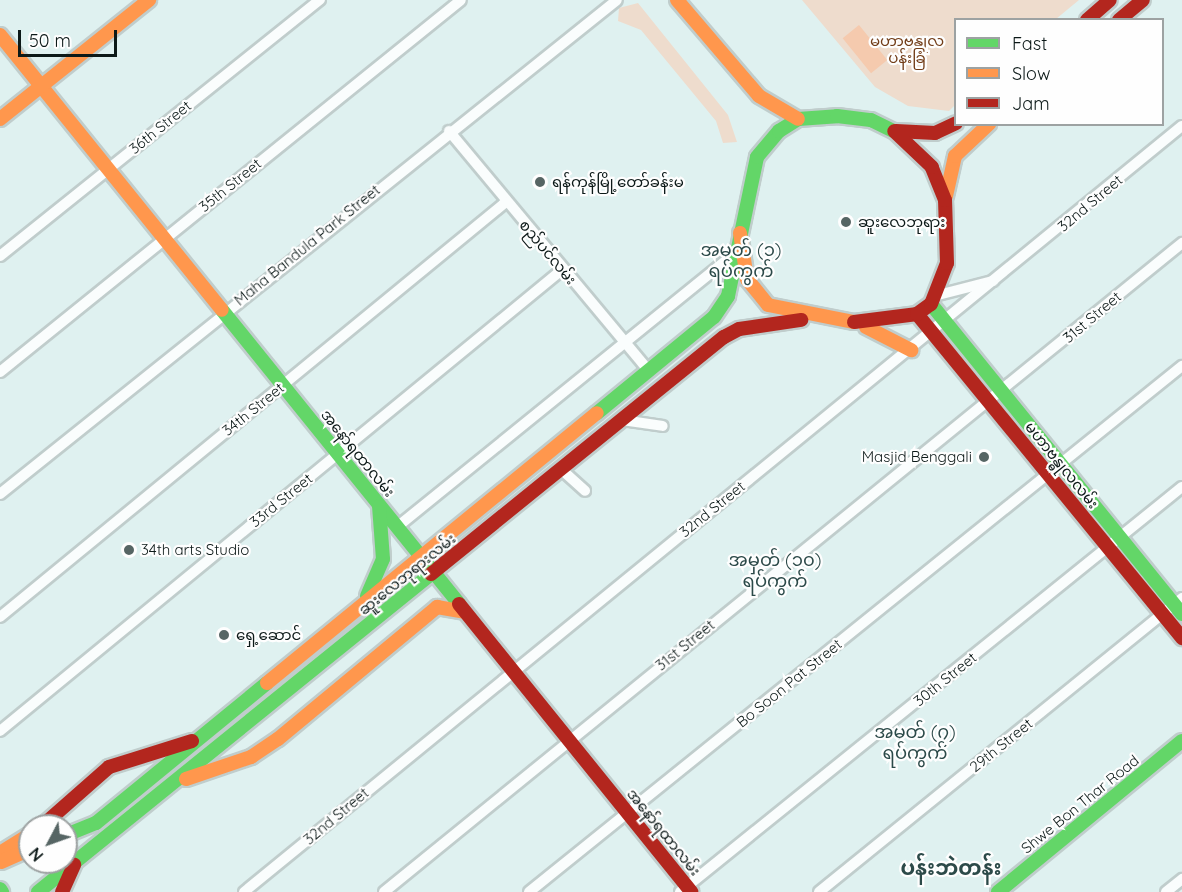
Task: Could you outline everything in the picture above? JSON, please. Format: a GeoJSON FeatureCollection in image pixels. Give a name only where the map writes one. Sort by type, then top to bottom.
{"type":"FeatureCollection","features":[{"type":"Feature","properties":{"kind":"main road"},"geometry":{"type":"LineString","coordinates":[[0,119],[149,0]]}},
{"type":"Feature","properties":{"kind":"main road"},"geometry":{"type":"LineString","coordinates":[[677,0],[759,96],[798,119],[871,120],[894,131],[932,167],[945,200]]}},
{"type":"Feature","properties":{"kind":"main road"},"geometry":{"type":"LineString","coordinates":[[1089,18],[1110,0]]}},
{"type":"Feature","properties":{"kind":"main road"},"geometry":{"type":"LineString","coordinates":[[1121,18],[1143,0]]}},
{"type":"Feature","properties":{"kind":"main road","name":"အနော်ရထာလမ်း"},"geometry":{"type":"LineString","coordinates":[[0,35],[568,739],[686,890]]}},
{"type":"Feature","properties":{"kind":"main road","name":"ဆူးလေဘုရားလမ်း"},"geometry":{"type":"LineString","coordinates":[[78,830],[96,823],[649,371],[722,308],[758,157],[798,119]]}},
{"type":"Feature","properties":{"kind":"main road"},"geometry":{"type":"LineString","coordinates":[[894,131],[936,133],[954,124]]}},
{"type":"Feature","properties":{"kind":"main road"},"geometry":{"type":"LineString","coordinates":[[741,233],[747,279],[758,296],[778,310],[842,322],[878,323],[917,314],[934,299],[947,263],[945,200],[947,170],[955,156],[987,126]]}},
{"type":"Feature","properties":{"kind":"main road","name":"မဟာဗန္ဓုလလမ်း"},"geometry":{"type":"LineString","coordinates":[[934,299],[946,322],[1120,538],[1179,605]]}},
{"type":"Feature","properties":{"kind":"main road","name":"မဟာဗန္ဓုလလမ်း"},"geometry":{"type":"LineString","coordinates":[[917,314],[931,334],[989,401],[1182,638]]}},
{"type":"Feature","properties":{"kind":"main road","name":"ဆူးလေဘုရားလမ်း"},"geometry":{"type":"LineString","coordinates":[[78,860],[622,420],[740,329],[813,318]]}},
{"type":"Feature","properties":{"kind":"main road"},"geometry":{"type":"LineString","coordinates":[[842,322],[885,333],[911,350]]}},
{"type":"Feature","properties":{"kind":"main road"},"geometry":{"type":"LineString","coordinates":[[358,610],[383,559],[379,506]]}},
{"type":"Feature","properties":{"kind":"main road"},"geometry":{"type":"LineString","coordinates":[[176,782],[251,757],[278,739],[437,607],[465,612]]}},
{"type":"Feature","properties":{"kind":"main road"},"geometry":{"type":"LineString","coordinates":[[56,814],[109,767],[134,755],[196,740]]}},
{"type":"Feature","properties":{"kind":"main road","name":"Shwe Bon Thar Road"},"geometry":{"type":"LineString","coordinates":[[998,892],[1182,741]]}},
{"type":"Feature","properties":{"kind":"main road"},"geometry":{"type":"LineString","coordinates":[[2,858],[18,845]]}},
{"type":"Feature","properties":{"kind":"main road"},"geometry":{"type":"LineString","coordinates":[[2,858],[18,853]]}},
{"type":"Feature","properties":{"kind":"main road","name":"ဆူးလေဘုရားလမ်း"},"geometry":{"type":"LineString","coordinates":[[38,892],[61,874]]}},
{"type":"Feature","properties":{"kind":"main road"},"geometry":{"type":"LineString","coordinates":[[62,892],[70,874]]}},
{"type":"Feature","properties":{"kind":"street","name":"36th Street"},"geometry":{"type":"LineString","coordinates":[[0,256],[320,0]]}},
{"type":"Feature","properties":{"kind":"street","name":"35th Street"},"geometry":{"type":"LineString","coordinates":[[0,372],[163,238],[461,0]]}},
{"type":"Feature","properties":{"kind":"street","name":"Maha Bandula Park Street"},"geometry":{"type":"LineString","coordinates":[[0,494],[449,131],[617,0]]}},
{"type":"Feature","properties":{"kind":"street","name":"32nd Street"},"geometry":{"type":"LineString","coordinates":[[244,892],[511,670],[946,322],[1182,126]]}},
{"type":"Feature","properties":{"kind":"street","name":"စည်ပင်လမ်း"},"geometry":{"type":"LineString","coordinates":[[449,131],[622,342],[649,371]]}},
{"type":"Feature","properties":{"kind":"street","name":"34th Street"},"geometry":{"type":"LineString","coordinates":[[0,617],[506,202]]}},
{"type":"Feature","properties":{"kind":"street","name":"31st Street"},"geometry":{"type":"LineString","coordinates":[[384,892],[568,739],[1002,391],[1182,243]]}},
{"type":"Feature","properties":{"kind":"street"},"geometry":{"type":"LineString","coordinates":[[397,527],[622,342],[736,252]]}},
{"type":"Feature","properties":{"kind":"street","name":"33rd Street"},"geometry":{"type":"LineString","coordinates":[[0,731],[563,269]]}},
{"type":"Feature","properties":{"kind":"street"},"geometry":{"type":"LineString","coordinates":[[934,299],[996,281]]}},
{"type":"Feature","properties":{"kind":"street"},"geometry":{"type":"LineString","coordinates":[[1060,464],[1182,366]]}},
{"type":"Feature","properties":{"kind":"street"},"geometry":{"type":"LineString","coordinates":[[622,420],[663,426]]}},
{"type":"Feature","properties":{"kind":"street","name":"Bo Soon Pat Street"},"geometry":{"type":"LineString","coordinates":[[529,892],[1060,464]]}},
{"type":"Feature","properties":{"kind":"street"},"geometry":{"type":"LineString","coordinates":[[562,470],[585,491]]}},
{"type":"Feature","properties":{"kind":"street","name":"30th Street"},"geometry":{"type":"LineString","coordinates":[[686,890],[1182,487]]}},
{"type":"Feature","properties":{"kind":"street","name":"29th Street"},"geometry":{"type":"LineString","coordinates":[[819,892],[1162,614],[1179,605]]}},
{"type":"Feature","properties":{"kind":"street"},"geometry":{"type":"LineString","coordinates":[[1167,892],[1182,879]]}},
{"type":"Feature","properties":{"kind":"green space","name":"မဟာဗန္ဓုလ ပန်းခြံ"},"geometry":{"type":"Polygon","coordinates":[[[802,0],[1079,0],[1057,18],[954,18],[954,106],[949,111],[908,106],[875,87],[802,0]]]}},
{"type":"Feature","properties":{"kind":"green space"},"geometry":{"type":"Polygon","coordinates":[[[638,3],[728,115],[737,142],[723,143],[716,121],[641,30],[618,21],[619,8],[638,3]]]}},
{"type":"Feature","properties":{"kind":"shaded area"},"geometry":{"type":"Polygon","coordinates":[[[859,25],[887,60],[871,73],[843,38],[859,25]]]}},
{"type":"Feature","properties":{"kind":"traffic: fast"},"geometry":{"type":"LineString","coordinates":[[597,413],[714,317],[728,296],[757,157],[779,131],[798,119],[837,116],[871,120],[894,131]]}},
{"type":"Feature","properties":{"kind":"traffic: fast"},"geometry":{"type":"LineString","coordinates":[[931,304],[1182,614]]}},
{"type":"Feature","properties":{"kind":"traffic: fast"},"geometry":{"type":"LineString","coordinates":[[222,310],[459,604]]}},
{"type":"Feature","properties":{"kind":"traffic: fast"},"geometry":{"type":"LineString","coordinates":[[367,596],[383,559],[379,506]]}},
{"type":"Feature","properties":{"kind":"traffic: fast"},"geometry":{"type":"LineString","coordinates":[[38,892],[431,574]]}},
{"type":"Feature","properties":{"kind":"traffic: fast"},"geometry":{"type":"LineString","coordinates":[[78,830],[96,823],[267,683]]}},
{"type":"Feature","properties":{"kind":"traffic: fast"},"geometry":{"type":"LineString","coordinates":[[998,892],[1182,741]]}},
{"type":"Feature","properties":{"kind":"traffic: slow"},"geometry":{"type":"LineString","coordinates":[[0,119],[149,0]]}},
{"type":"Feature","properties":{"kind":"traffic: slow"},"geometry":{"type":"LineString","coordinates":[[677,0],[759,96],[798,119]]}},
{"type":"Feature","properties":{"kind":"traffic: slow"},"geometry":{"type":"LineString","coordinates":[[0,35],[222,310]]}},
{"type":"Feature","properties":{"kind":"traffic: slow"},"geometry":{"type":"LineString","coordinates":[[946,196],[955,156],[987,126]]}},
{"type":"Feature","properties":{"kind":"traffic: slow"},"geometry":{"type":"LineString","coordinates":[[740,233],[747,279],[768,305],[854,322]]}},
{"type":"Feature","properties":{"kind":"traffic: slow"},"geometry":{"type":"LineString","coordinates":[[866,327],[911,350]]}},
{"type":"Feature","properties":{"kind":"traffic: slow"},"geometry":{"type":"LineString","coordinates":[[267,683],[597,413]]}},
{"type":"Feature","properties":{"kind":"traffic: slow"},"geometry":{"type":"LineString","coordinates":[[186,779],[251,757],[278,739],[437,607],[465,612]]}},
{"type":"Feature","properties":{"kind":"traffic: slow"},"geometry":{"type":"LineString","coordinates":[[0,853],[18,842]]}},
{"type":"Feature","properties":{"kind":"traffic: slow"},"geometry":{"type":"LineString","coordinates":[[1,862],[18,854]]}},
{"type":"Feature","properties":{"kind":"traffic: jam"},"geometry":{"type":"LineString","coordinates":[[1089,18],[1110,0]]}},
{"type":"Feature","properties":{"kind":"traffic: jam"},"geometry":{"type":"LineString","coordinates":[[1121,18],[1143,0]]}},
{"type":"Feature","properties":{"kind":"traffic: jam"},"geometry":{"type":"LineString","coordinates":[[896,131],[935,133],[954,124]]}},
{"type":"Feature","properties":{"kind":"traffic: jam"},"geometry":{"type":"LineString","coordinates":[[854,322],[917,314],[931,304],[947,263],[945,200],[932,167],[894,131]]}},
{"type":"Feature","properties":{"kind":"traffic: jam"},"geometry":{"type":"LineString","coordinates":[[917,314],[1182,638]]}},
{"type":"Feature","properties":{"kind":"traffic: jam"},"geometry":{"type":"LineString","coordinates":[[431,574],[724,337],[739,329],[801,320]]}},
{"type":"Feature","properties":{"kind":"traffic: jam"},"geometry":{"type":"LineString","coordinates":[[459,604],[691,892]]}},
{"type":"Feature","properties":{"kind":"traffic: jam"},"geometry":{"type":"LineString","coordinates":[[56,814],[109,767],[192,741]]}},
{"type":"Feature","properties":{"kind":"traffic: jam"},"geometry":{"type":"LineString","coordinates":[[62,892],[70,874]]}},
{"type":"Feature","properties":{"kind":"place","name":"ရန်ကုန်မြို့တော်ခန်းမ"},"geometry":{"type":"Point","coordinates":[540,182]}},
{"type":"Feature","properties":{"kind":"place","name":"ဆူးလေဘုရား"},"geometry":{"type":"Point","coordinates":[846,222]}},
{"type":"Feature","properties":{"kind":"place","name":"Masjid Benggali"},"geometry":{"type":"Point","coordinates":[984,457]}},
{"type":"Feature","properties":{"kind":"place","name":"34th arts Studio"},"geometry":{"type":"Point","coordinates":[129,550]}},
{"type":"Feature","properties":{"kind":"place","name":"ရှေ့ဆောင်"},"geometry":{"type":"Point","coordinates":[224,635]}},
{"type":"Feature","properties":{"kind":"district","name":"အမှတ် (၁) ရပ်ကွက်"},"geometry":{"type":"Point","coordinates":[741,261]}},
{"type":"Feature","properties":{"kind":"district","name":"အမှတ် (၁၀) ရပ်ကွက်"},"geometry":{"type":"Point","coordinates":[775,571]}},
{"type":"Feature","properties":{"kind":"district","name":"အမှတ် (၇) ရပ်ကွက်"},"geometry":{"type":"Point","coordinates":[915,743]}},
{"type":"Feature","properties":{"kind":"district","name":"ပန်းဘဲတန်း"},"geometry":{"type":"Point","coordinates":[951,867]}}]}
